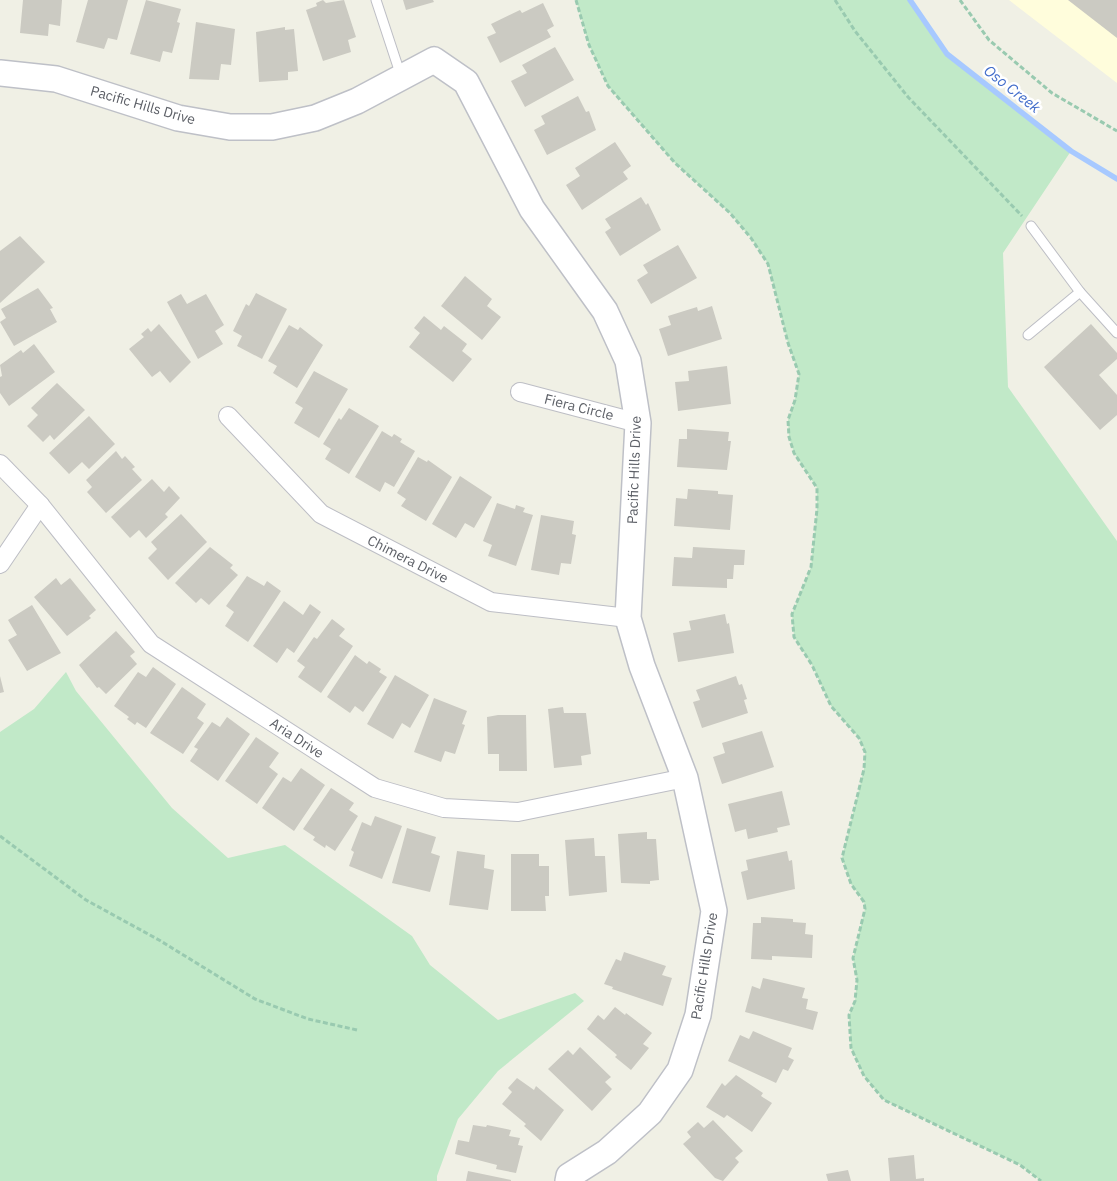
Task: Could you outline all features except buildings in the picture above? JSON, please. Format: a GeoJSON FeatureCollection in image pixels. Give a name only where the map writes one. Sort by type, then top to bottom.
{"type":"FeatureCollection","features":[{"type":"Feature","properties":{"kind":"street","name":"Pacific Hills Drive"},"geometry":{"type":"LineString","coordinates":[[0,73],[56,78],[178,118],[230,127],[272,127],[315,118],[357,101],[434,60],[466,82],[532,209],[605,310],[628,361],[638,423],[628,618],[642,666],[685,778],[714,912],[698,1015],[680,1070],[650,1112],[607,1152],[569,1176],[568,1181]]}},
{"type":"Feature","properties":{"kind":"street","name":"Fiera Circle"},"geometry":{"type":"LineString","coordinates":[[520,392],[638,423]]}},
{"type":"Feature","properties":{"kind":"street","name":"Chimera Drive"},"geometry":{"type":"LineString","coordinates":[[228,416],[321,514],[491,602],[628,618]]}},
{"type":"Feature","properties":{"kind":"street","name":"Aria Drive"},"geometry":{"type":"LineString","coordinates":[[0,464],[40,505],[152,644],[375,788],[444,808],[518,812],[685,778]]}},
{"type":"Feature","properties":{"kind":"street"},"geometry":{"type":"LineString","coordinates":[[0,564],[40,505]]}},
{"type":"Feature","properties":{"kind":"lane"},"geometry":{"type":"LineString","coordinates":[[376,0],[402,78]]}},
{"type":"Feature","properties":{"kind":"lane"},"geometry":{"type":"LineString","coordinates":[[1031,226],[1080,292],[1117,333]]}},
{"type":"Feature","properties":{"kind":"lane"},"geometry":{"type":"LineString","coordinates":[[1028,335],[1080,292]]}},
{"type":"Feature","properties":{"kind":"path"},"geometry":{"type":"LineString","coordinates":[[576,0],[589,45],[608,86],[675,163],[730,213],[768,264],[788,343],[799,374],[795,400],[788,420],[788,437],[794,453],[817,488],[817,509],[811,567],[792,614],[794,637],[812,665],[831,706],[859,738],[865,752],[864,769],[842,858],[851,884],[864,902],[865,909],[854,958],[857,980],[855,1001],[849,1015],[850,1048],[864,1076],[884,1100],[1020,1165],[1041,1181]]}},
{"type":"Feature","properties":{"kind":"path"},"geometry":{"type":"LineString","coordinates":[[835,0],[855,31],[908,97],[952,145],[1006,197],[1031,226]]}},
{"type":"Feature","properties":{"kind":"path"},"geometry":{"type":"LineString","coordinates":[[960,0],[988,40],[1052,93],[1117,131]]}},
{"type":"Feature","properties":{"kind":"path"},"geometry":{"type":"LineString","coordinates":[[0,836],[86,900],[159,940],[255,999],[308,1019],[357,1030]]}},
{"type":"Feature","properties":{"kind":"shaded area"},"geometry":{"type":"Polygon","coordinates":[[[1009,0],[1117,0],[1117,83],[1009,0]]]}},
{"type":"Feature","properties":{"kind":"green space"},"geometry":{"type":"Polygon","coordinates":[[[576,0],[910,0],[947,54],[1071,151],[1003,253],[1008,387],[1117,541],[1117,1181],[1041,1181],[1020,1165],[884,1100],[864,1076],[851,1048],[849,1015],[855,1001],[857,980],[853,958],[865,909],[864,902],[851,884],[842,858],[864,769],[865,752],[859,738],[831,706],[812,665],[794,637],[792,614],[811,567],[817,509],[817,488],[794,453],[789,437],[788,420],[795,400],[799,374],[788,343],[768,264],[751,238],[730,213],[675,163],[608,86],[589,45],[576,0]]]}},
{"type":"Feature","properties":{"kind":"green space"},"geometry":{"type":"Polygon","coordinates":[[[66,672],[76,691],[172,808],[228,858],[285,845],[412,936],[430,965],[498,1020],[575,993],[584,1001],[498,1071],[458,1119],[437,1176],[437,1181],[0,1181],[0,732],[34,709],[66,672]]]}},
{"type":"Feature","properties":{"kind":"waterway","name":"Oso Creek"},"geometry":{"type":"LineString","coordinates":[[910,0],[947,54],[1071,151],[1117,179]]}}]}
